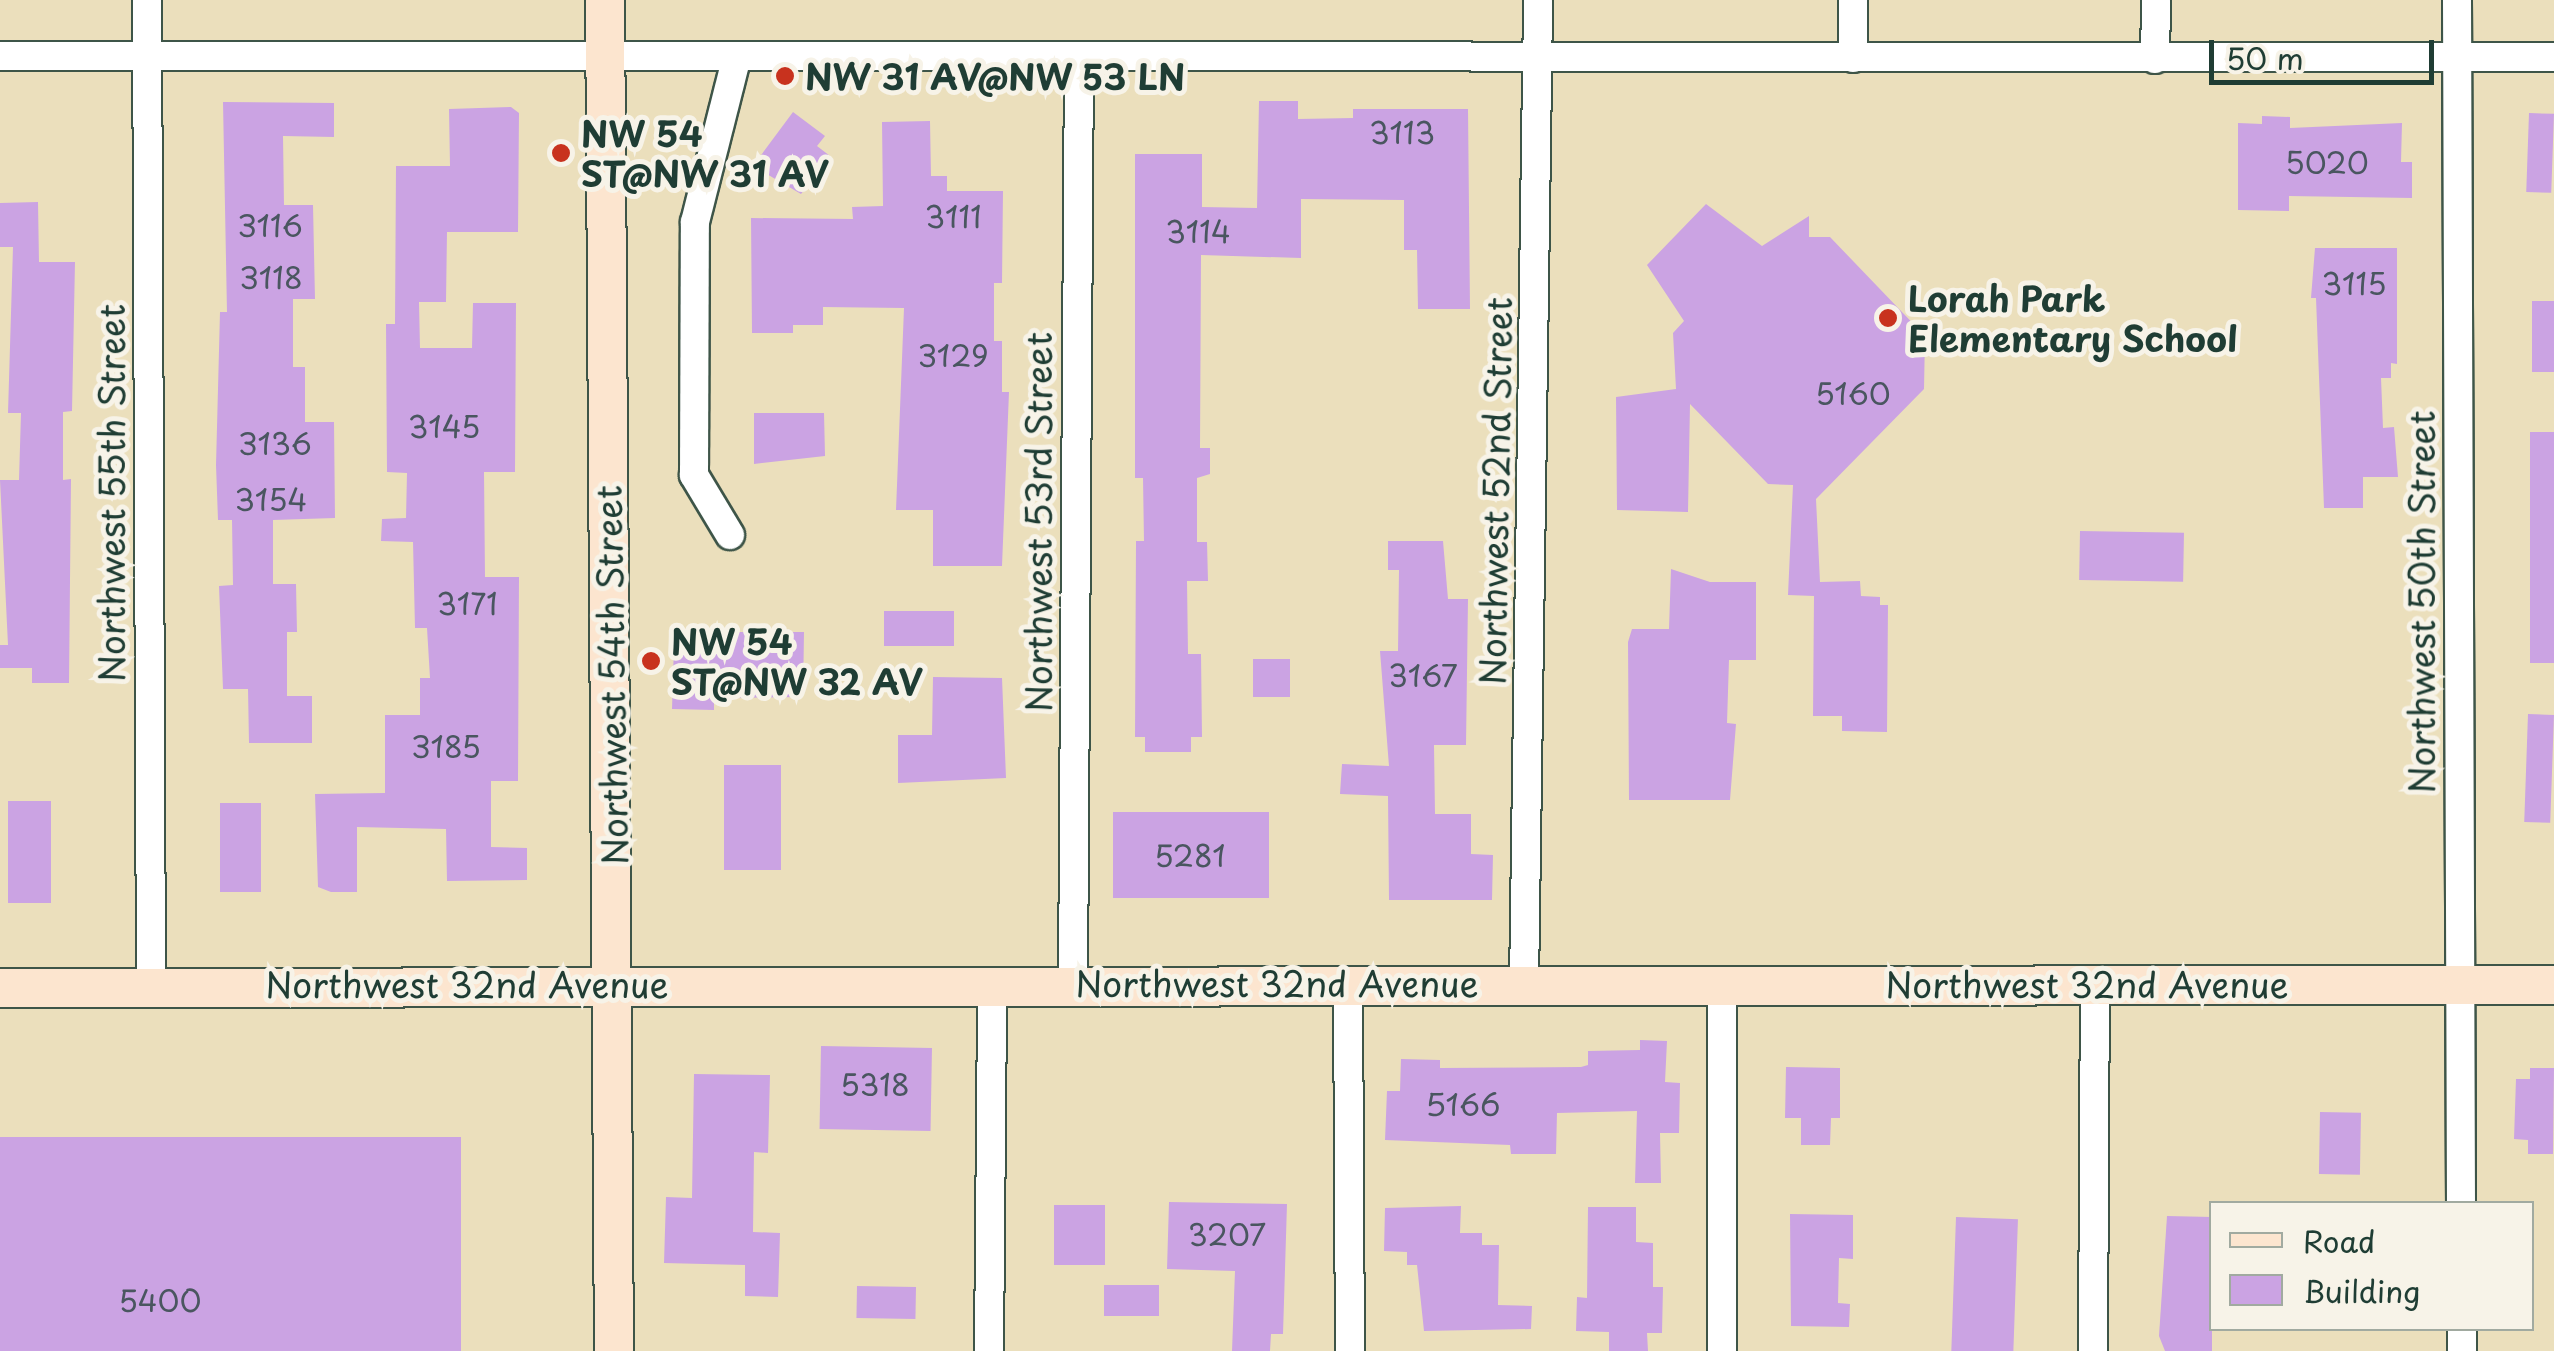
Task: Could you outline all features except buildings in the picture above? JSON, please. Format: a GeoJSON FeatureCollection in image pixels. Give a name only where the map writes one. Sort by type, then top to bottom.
{"type":"FeatureCollection","features":[{"type":"Feature","properties":{"kind":"main road","name":"Northwest 54th Street"},"geometry":{"type":"LineString","coordinates":[[605,0],[614,1351]]}},
{"type":"Feature","properties":{"kind":"main road","name":"Northwest 32nd Avenue"},"geometry":{"type":"LineString","coordinates":[[0,988],[614,982],[2554,985]]}},
{"type":"Feature","properties":{"kind":"street","name":"Northwest 55th Street"},"geometry":{"type":"LineString","coordinates":[[147,0],[151,987]]}},
{"type":"Feature","properties":{"kind":"street","name":"Northwest 52nd Street"},"geometry":{"type":"LineString","coordinates":[[1524,984],[1538,0]]}},
{"type":"Feature","properties":{"kind":"street"},"geometry":{"type":"LineString","coordinates":[[1853,0],[1853,58]]}},
{"type":"Feature","properties":{"kind":"street"},"geometry":{"type":"LineString","coordinates":[[2155,59],[2156,0]]}},
{"type":"Feature","properties":{"kind":"street","name":"Northwest 50th Street"},"geometry":{"type":"LineString","coordinates":[[2457,0],[2461,1201]]}},
{"type":"Feature","properties":{"kind":"street"},"geometry":{"type":"LineString","coordinates":[[0,56],[605,52],[736,60],[1079,61],[2554,57]]}},
{"type":"Feature","properties":{"kind":"street"},"geometry":{"type":"LineString","coordinates":[[730,534],[694,475],[695,222],[736,60]]}},
{"type":"Feature","properties":{"kind":"street","name":"Northwest 53rd Street"},"geometry":{"type":"LineString","coordinates":[[1072,983],[1079,61]]}},
{"type":"Feature","properties":{"kind":"street"},"geometry":{"type":"LineString","coordinates":[[989,1351],[992,983]]}},
{"type":"Feature","properties":{"kind":"street"},"geometry":{"type":"LineString","coordinates":[[1348,984],[1350,1351]]}},
{"type":"Feature","properties":{"kind":"street"},"geometry":{"type":"LineString","coordinates":[[1722,984],[1722,1351]]}},
{"type":"Feature","properties":{"kind":"street"},"geometry":{"type":"LineString","coordinates":[[2093,1351],[2095,985]]}},
{"type":"Feature","properties":{"kind":"place","name":"NW 31 AV@NW 53 LN"},"geometry":{"type":"Point","coordinates":[785,76]}},
{"type":"Feature","properties":{"kind":"place","name":"NW 54 ST@NW 31 AV"},"geometry":{"type":"Point","coordinates":[561,153]}},
{"type":"Feature","properties":{"kind":"place","name":"Lorah Park Elementary School"},"geometry":{"type":"Point","coordinates":[1888,318]}},
{"type":"Feature","properties":{"kind":"place","name":"NW 54 ST@NW 32 AV"},"geometry":{"type":"Point","coordinates":[651,661]}}]}
